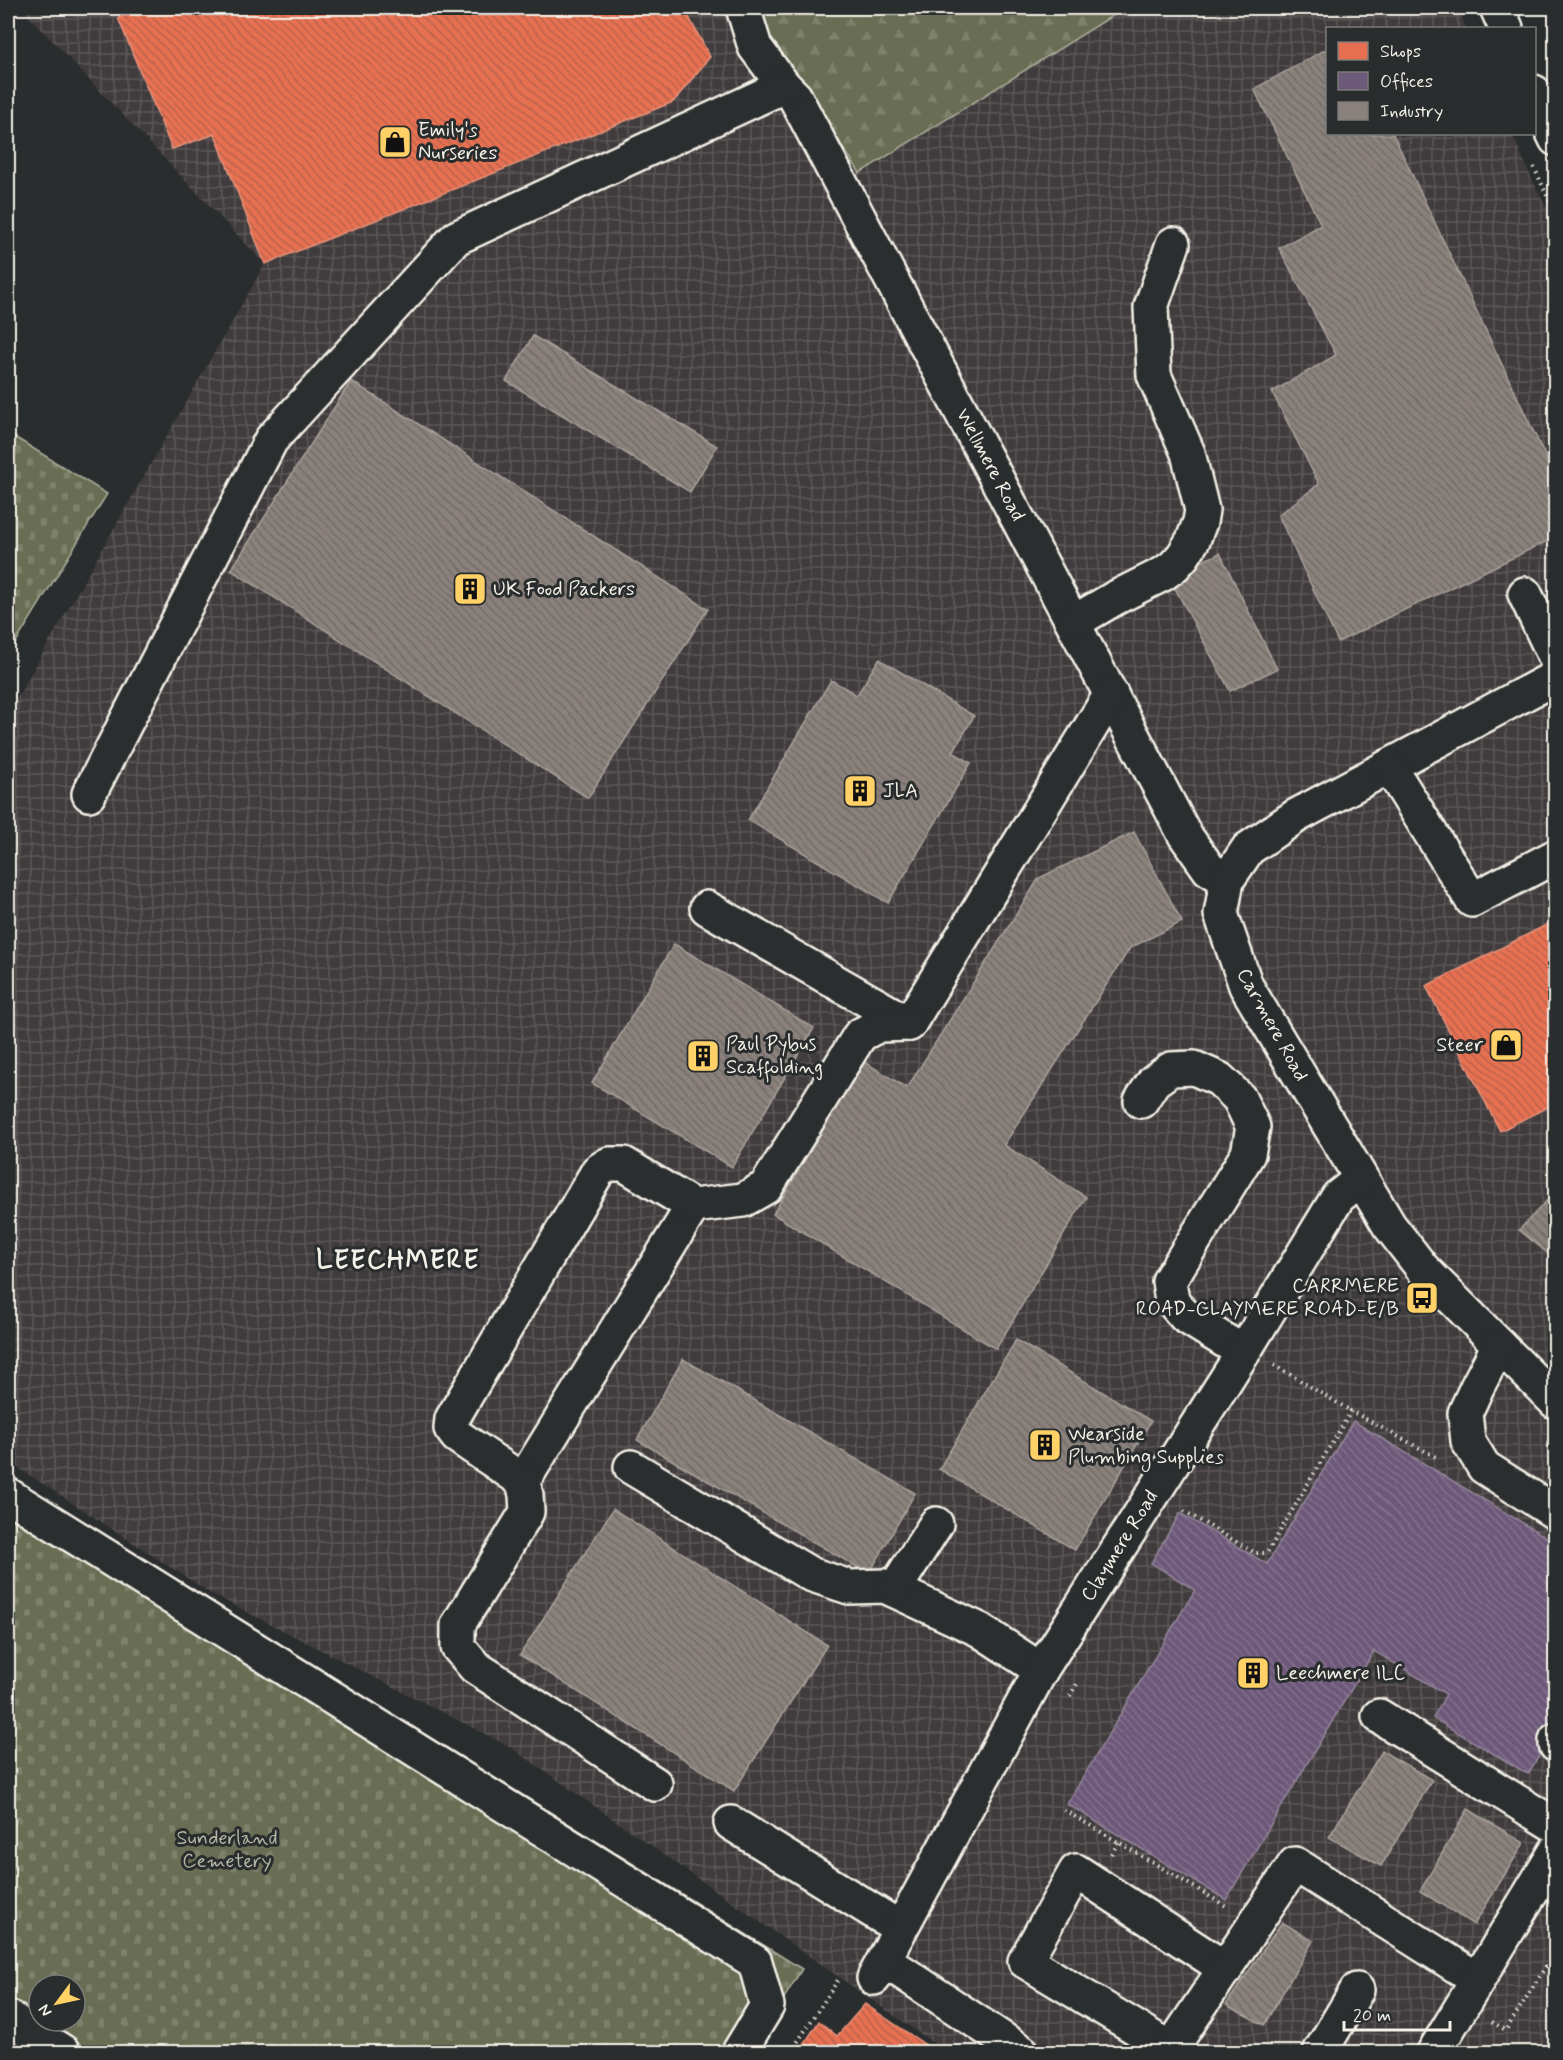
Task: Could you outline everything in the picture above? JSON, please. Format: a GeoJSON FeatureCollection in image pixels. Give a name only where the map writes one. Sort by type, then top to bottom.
{"type":"FeatureCollection","features":[{"type":"Feature","properties":{"kind":"street","name":"Wellmere Road"},"geometry":{"type":"LineString","coordinates":[[743,8],[755,47],[795,97],[1185,835],[1209,868],[1227,880]]}},
{"type":"Feature","properties":{"kind":"street"},"geometry":{"type":"LineString","coordinates":[[1497,8],[1506,27]]}},
{"type":"Feature","properties":{"kind":"street"},"geometry":{"type":"LineString","coordinates":[[89,794],[271,440],[456,238],[784,86]]}},
{"type":"Feature","properties":{"kind":"street"},"geometry":{"type":"LineString","coordinates":[[1536,96],[1556,139]]}},
{"type":"Feature","properties":{"kind":"street"},"geometry":{"type":"LineString","coordinates":[[1074,622],[1174,566],[1193,540],[1200,522],[1202,510],[1188,453],[1154,375],[1151,307],[1173,244]]}},
{"type":"Feature","properties":{"kind":"street"},"geometry":{"type":"LineString","coordinates":[[1524,594],[1556,659]]}},
{"type":"Feature","properties":{"kind":"street","name":"Carmere Road"},"geometry":{"type":"LineString","coordinates":[[1556,677],[1296,816],[1248,849],[1227,880],[1221,914],[1246,986],[1389,1225],[1423,1269],[1556,1402]]}},
{"type":"Feature","properties":{"kind":"street"},"geometry":{"type":"LineString","coordinates":[[909,1024],[1111,694]]}},
{"type":"Feature","properties":{"kind":"street"},"geometry":{"type":"LineString","coordinates":[[1389,766],[1472,900],[1556,856]]}},
{"type":"Feature","properties":{"kind":"street"},"geometry":{"type":"LineString","coordinates":[[707,908],[909,1024]]}},
{"type":"Feature","properties":{"kind":"street"},"geometry":{"type":"LineString","coordinates":[[655,1784],[475,1667],[458,1647],[458,1625],[526,1512],[526,1495],[523,1481],[457,1436],[451,1428],[452,1419],[598,1171],[609,1164],[624,1164],[693,1206],[743,1200],[766,1187],[861,1035],[879,1025],[909,1024]]}},
{"type":"Feature","properties":{"kind":"street"},"geometry":{"type":"LineString","coordinates":[[1142,1101],[1154,1081],[1171,1069],[1194,1068],[1219,1079],[1239,1098],[1252,1127],[1248,1154],[1169,1281],[1172,1300],[1185,1316],[1244,1350]]}},
{"type":"Feature","properties":{"kind":"street","name":"Claymere Road"},"geometry":{"type":"LineString","coordinates":[[879,1969],[1041,1670],[1338,1197],[1361,1179]]}},
{"type":"Feature","properties":{"kind":"street"},"geometry":{"type":"LineString","coordinates":[[523,1481],[693,1206]]}},
{"type":"Feature","properties":{"kind":"street"},"geometry":{"type":"LineString","coordinates":[[1499,1345],[1466,1413],[1468,1441],[1484,1467],[1556,1513]]}},
{"type":"Feature","properties":{"kind":"street"},"geometry":{"type":"LineString","coordinates":[[631,1467],[810,1574],[849,1587],[885,1586],[980,1630],[1041,1670]]}},
{"type":"Feature","properties":{"kind":"street"},"geometry":{"type":"LineString","coordinates":[[8,1495],[755,1962],[768,2006],[739,2052]]}},
{"type":"Feature","properties":{"kind":"street"},"geometry":{"type":"LineString","coordinates":[[894,1590],[936,1524]]}},
{"type":"Feature","properties":{"kind":"street"},"geometry":{"type":"LineString","coordinates":[[1379,1716],[1556,1826]]}},
{"type":"Feature","properties":{"kind":"street"},"geometry":{"type":"LineString","coordinates":[[1556,1740],[1556,1745]]}},
{"type":"Feature","properties":{"kind":"street"},"geometry":{"type":"LineString","coordinates":[[731,1823],[900,1928]]}},
{"type":"Feature","properties":{"kind":"street"},"geometry":{"type":"LineString","coordinates":[[1434,2052],[1556,1851]]}},
{"type":"Feature","properties":{"kind":"street"},"geometry":{"type":"LineString","coordinates":[[1226,1969],[1076,1871],[1025,1961],[1170,2051],[1226,1969],[1295,1864],[1477,1979]]}},
{"type":"Feature","properties":{"kind":"street"},"geometry":{"type":"LineString","coordinates":[[879,1969],[1022,2052]]}},
{"type":"Feature","properties":{"kind":"street"},"geometry":{"type":"LineString","coordinates":[[1320,2052],[1357,1990]]}},
{"type":"Feature","properties":{"kind":"street"},"geometry":{"type":"LineString","coordinates":[[8,2018],[63,2052]]}},
{"type":"Feature","properties":{"kind":"path"},"geometry":{"type":"LineString","coordinates":[[1533,164],[1556,215]]}},
{"type":"Feature","properties":{"kind":"path"},"geometry":{"type":"LineString","coordinates":[[1244,1350],[1438,1458]]}},
{"type":"Feature","properties":{"kind":"path"},"geometry":{"type":"LineString","coordinates":[[1177,1508],[1256,1553],[1267,1552],[1351,1411]]}},
{"type":"Feature","properties":{"kind":"path"},"geometry":{"type":"LineString","coordinates":[[1066,1701],[1078,1681]]}},
{"type":"Feature","properties":{"kind":"path"},"geometry":{"type":"LineString","coordinates":[[1064,1810],[1256,1924]]}},
{"type":"Feature","properties":{"kind":"path"},"geometry":{"type":"LineString","coordinates":[[1490,2021],[1506,2030],[1556,1950]]}},
{"type":"Feature","properties":{"kind":"path"},"geometry":{"type":"LineString","coordinates":[[791,2052],[839,1980],[879,1969]]}},
{"type":"Feature","properties":{"kind":"shaded area"},"geometry":{"type":"Polygon","coordinates":[[[21,8],[1457,8],[1466,27],[1326,27],[1326,135],[1512,135],[1555,224],[1555,2052],[946,2052],[510,1747],[210,1593],[8,1461],[8,714],[265,264],[21,8]]]}},
{"type":"Feature","properties":{"kind":"green space"},"geometry":{"type":"Polygon","coordinates":[[[750,8],[1125,8],[860,173],[750,8]]]}},
{"type":"Feature","properties":{"kind":"green space"},"geometry":{"type":"Polygon","coordinates":[[[8,433],[107,494],[8,655],[8,433]]]}},
{"type":"Feature","properties":{"kind":"green space","name":"Sunderland Cemetery"},"geometry":{"type":"Polygon","coordinates":[[[8,1475],[802,1969],[751,2052],[8,2052],[8,1475]]]}},
{"type":"Feature","properties":{"kind":"building: Shops","name":"Emily's Nurseries"},"geometry":{"type":"Polygon","coordinates":[[[143,8],[684,8],[710,57],[673,102],[265,264],[215,134],[172,149],[118,18],[143,8]]]}},
{"type":"Feature","properties":{"kind":"building: Shops","name":"Steer"},"geometry":{"type":"Polygon","coordinates":[[[1556,920],[1556,1103],[1500,1131],[1426,986],[1556,920]]]}},
{"type":"Feature","properties":{"kind":"building: Shops"},"geometry":{"type":"Polygon","coordinates":[[[865,2004],[936,2052],[799,2052],[819,2021],[837,2036],[865,2004]]]}},
{"type":"Feature","properties":{"kind":"building: Offices","name":"Leechmere ILC"},"geometry":{"type":"Polygon","coordinates":[[[1353,1421],[1556,1543],[1556,1728],[1528,1774],[1433,1718],[1446,1694],[1374,1651],[1226,1900],[1067,1804],[1195,1590],[1151,1563],[1180,1513],[1267,1564],[1353,1421]]]}},
{"type":"Feature","properties":{"kind":"building: Industry"},"geometry":{"type":"Polygon","coordinates":[[[1326,49],[1326,135],[1393,135],[1556,479],[1556,537],[1338,642],[1278,515],[1319,484],[1272,392],[1336,355],[1279,248],[1321,225],[1254,89],[1326,49]]]}},
{"type":"Feature","properties":{"kind":"building: Industry"},"geometry":{"type":"Polygon","coordinates":[[[533,336],[717,446],[690,492],[506,381],[533,336]]]}},
{"type":"Feature","properties":{"kind":"building: Industry","name":"UK Food Packers"},"geometry":{"type":"Polygon","coordinates":[[[351,381],[708,609],[588,798],[231,570],[351,381]]]}},
{"type":"Feature","properties":{"kind":"building: Industry"},"geometry":{"type":"Polygon","coordinates":[[[1220,553],[1277,669],[1230,691],[1169,577],[1220,553]]]}},
{"type":"Feature","properties":{"kind":"building: Industry","name":"JLA"},"geometry":{"type":"Polygon","coordinates":[[[879,659],[974,716],[953,752],[971,763],[888,903],[748,820],[831,680],[857,695],[879,659]]]}},
{"type":"Feature","properties":{"kind":"building: Industry"},"geometry":{"type":"Polygon","coordinates":[[[1134,832],[1182,922],[1130,948],[1004,1145],[1086,1197],[996,1349],[773,1214],[863,1061],[907,1088],[1039,878],[1134,832]]]}},
{"type":"Feature","properties":{"kind":"building: Industry","name":"Paul Pybus Scaffolding"},"geometry":{"type":"Polygon","coordinates":[[[674,944],[814,1028],[732,1167],[592,1083],[674,944]]]}},
{"type":"Feature","properties":{"kind":"building: Industry"},"geometry":{"type":"Polygon","coordinates":[[[1556,1191],[1556,1260],[1519,1230],[1556,1191]]]}},
{"type":"Feature","properties":{"kind":"building: Industry","name":"Wearside Plumbing Supplies"},"geometry":{"type":"Polygon","coordinates":[[[1016,1340],[1151,1421],[1075,1550],[939,1469],[1016,1340]]]}},
{"type":"Feature","properties":{"kind":"building: Industry"},"geometry":{"type":"Polygon","coordinates":[[[683,1359],[915,1493],[869,1574],[637,1440],[683,1359]]]}},
{"type":"Feature","properties":{"kind":"building: Industry"},"geometry":{"type":"Polygon","coordinates":[[[613,1509],[827,1645],[734,1791],[520,1655],[613,1509]]]}},
{"type":"Feature","properties":{"kind":"building: Industry"},"geometry":{"type":"Polygon","coordinates":[[[1382,1751],[1432,1780],[1381,1866],[1329,1837],[1382,1751]]]}},
{"type":"Feature","properties":{"kind":"building: Industry"},"geometry":{"type":"Polygon","coordinates":[[[1468,1809],[1524,1843],[1474,1925],[1420,1891],[1468,1809]]]}},
{"type":"Feature","properties":{"kind":"building: Industry"},"geometry":{"type":"Polygon","coordinates":[[[1282,1922],[1313,1941],[1264,2025],[1226,2005],[1282,1922]]]}},
{"type":"Feature","properties":{"kind":"place","name":"Emily's Nurseries"},"geometry":{"type":"Point","coordinates":[395,142]}},
{"type":"Feature","properties":{"kind":"place","name":"UK Food Packers"},"geometry":{"type":"Point","coordinates":[470,589]}},
{"type":"Feature","properties":{"kind":"place","name":"JLA"},"geometry":{"type":"Point","coordinates":[860,791]}},
{"type":"Feature","properties":{"kind":"place","name":"Steer"},"geometry":{"type":"Point","coordinates":[1506,1045]}},
{"type":"Feature","properties":{"kind":"place","name":"Paul Pybus Scaffolding"},"geometry":{"type":"Point","coordinates":[703,1056]}},
{"type":"Feature","properties":{"kind":"place","name":"CARRMERE ROAD-CLAYMERE ROAD-E/B"},"geometry":{"type":"Point","coordinates":[1422,1298]}},
{"type":"Feature","properties":{"kind":"place","name":"Wearside Plumbing Supplies"},"geometry":{"type":"Point","coordinates":[1045,1445]}},
{"type":"Feature","properties":{"kind":"place","name":"Leechmere ILC"},"geometry":{"type":"Point","coordinates":[1253,1673]}},
{"type":"Feature","properties":{"kind":"district","name":"LEECHMERE"},"geometry":{"type":"Point","coordinates":[398,1261]}}]}
